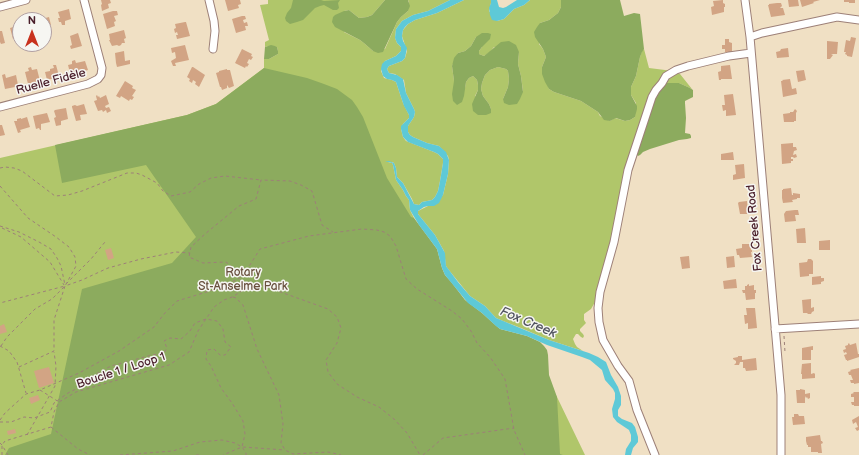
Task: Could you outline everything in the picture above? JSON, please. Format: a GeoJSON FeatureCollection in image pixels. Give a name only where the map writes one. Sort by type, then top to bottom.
{"type":"FeatureCollection","features":[{"type":"Feature","properties":{"kind":"street"},"geometry":{"type":"LineString","coordinates":[[0,7],[26,0]]}},
{"type":"Feature","properties":{"kind":"street","name":"Ruelle Fidèle"},"geometry":{"type":"LineString","coordinates":[[0,107],[88,84],[98,79],[101,75],[102,68],[84,0]]}},
{"type":"Feature","properties":{"kind":"street"},"geometry":{"type":"LineString","coordinates":[[209,0],[214,21],[213,49]]}},
{"type":"Feature","properties":{"kind":"street","name":"Fox Creek Road"},"geometry":{"type":"LineString","coordinates":[[745,0],[750,37],[781,395],[781,455]]}},
{"type":"Feature","properties":{"kind":"street"},"geometry":{"type":"LineString","coordinates":[[750,37],[762,33],[837,17],[859,20]]}},
{"type":"Feature","properties":{"kind":"street"},"geometry":{"type":"LineString","coordinates":[[655,455],[637,410],[630,381],[618,366],[603,340],[599,322],[598,308],[600,292],[614,242],[628,170],[652,97],[666,76],[676,70],[688,66],[729,56],[751,53]]}},
{"type":"Feature","properties":{"kind":"street"},"geometry":{"type":"LineString","coordinates":[[775,329],[859,324]]}},
{"type":"Feature","properties":{"kind":"path"},"geometry":{"type":"LineString","coordinates":[[0,168],[14,168],[22,171],[55,196],[68,195],[82,191],[127,173],[142,175],[157,183],[163,191],[171,196],[190,192],[211,178],[225,176],[290,182],[312,191],[322,225],[333,232]]}},
{"type":"Feature","properties":{"kind":"path"},"geometry":{"type":"LineString","coordinates":[[242,276],[226,262],[203,263],[189,257],[191,247],[240,206],[256,199],[262,180]]}},
{"type":"Feature","properties":{"kind":"path"},"geometry":{"type":"LineString","coordinates":[[0,186],[28,218],[69,246],[75,257],[76,266],[65,286],[54,320],[54,351],[56,366],[55,386],[27,435]]}},
{"type":"Feature","properties":{"kind":"path"},"geometry":{"type":"LineString","coordinates":[[0,226],[21,237],[50,262],[65,286]]}},
{"type":"Feature","properties":{"kind":"path"},"geometry":{"type":"LineString","coordinates":[[0,226],[19,232],[51,249],[61,266],[65,286]]}},
{"type":"Feature","properties":{"kind":"path"},"geometry":{"type":"LineString","coordinates":[[242,447],[246,434],[243,421],[221,388],[211,366],[206,359],[207,350],[214,349],[220,355],[225,355],[232,347],[225,342],[223,329],[217,321],[206,319],[195,323],[190,331],[181,339],[170,338],[164,341],[167,348],[164,353],[111,366],[94,375],[82,386],[68,393],[54,403],[50,412],[34,418],[24,416],[11,422],[0,421],[5,413],[26,394],[40,390],[79,373],[119,352],[154,327],[177,301],[223,287],[242,276],[260,249],[309,236],[369,229],[384,232],[390,236],[396,246],[406,279],[417,289],[462,318],[477,343],[490,357],[505,379],[514,430],[525,455]]}},
{"type":"Feature","properties":{"kind":"path"},"geometry":{"type":"LineString","coordinates":[[26,394],[17,362],[9,351],[1,346],[7,337],[35,309],[52,299],[65,286],[105,242]]}},
{"type":"Feature","properties":{"kind":"path"},"geometry":{"type":"LineString","coordinates":[[0,303],[65,286],[108,268],[141,259],[176,252],[190,253]]}},
{"type":"Feature","properties":{"kind":"path","name":"Boucle 1 / Loop 1"},"geometry":{"type":"LineString","coordinates":[[59,402],[76,392],[170,364],[189,352],[198,331],[214,307],[250,286],[261,285],[328,309],[337,317],[341,328],[337,343],[326,360],[328,372],[337,384],[358,397],[379,407],[394,419],[407,433],[420,455]]}},
{"type":"Feature","properties":{"kind":"path"},"geometry":{"type":"LineString","coordinates":[[232,297],[236,298],[243,305],[257,349],[279,395],[283,424],[281,443],[285,450]]}},
{"type":"Feature","properties":{"kind":"path"},"geometry":{"type":"LineString","coordinates":[[19,367],[54,351]]}},
{"type":"Feature","properties":{"kind":"path"},"geometry":{"type":"LineString","coordinates":[[40,390],[59,402],[54,412],[51,427]]}},
{"type":"Feature","properties":{"kind":"path"},"geometry":{"type":"LineString","coordinates":[[2,455],[2,445],[5,441],[51,427]]}},
{"type":"Feature","properties":{"kind":"path"},"geometry":{"type":"LineString","coordinates":[[51,427],[78,449],[90,455]]}},
{"type":"Feature","properties":{"kind":"path"},"geometry":{"type":"LineString","coordinates":[[423,455],[443,438],[514,428]]}},
{"type":"Feature","properties":{"kind":"path"},"geometry":{"type":"LineString","coordinates":[[120,455],[173,451],[200,442],[222,440],[235,443],[242,447],[285,450],[293,454],[328,452],[341,455]]}},
{"type":"Feature","properties":{"kind":"path"},"geometry":{"type":"LineString","coordinates":[[0,443],[8,455]]}},
{"type":"Feature","properties":{"kind":"path"},"geometry":{"type":"LineString","coordinates":[[223,455],[242,447]]}},
{"type":"Feature","properties":{"kind":"path"},"geometry":{"type":"LineString","coordinates":[[242,447],[246,455]]}},
{"type":"Feature","properties":{"kind":"path"},"geometry":{"type":"LineString","coordinates":[[196,455],[202,455]]}},
{"type":"Feature","properties":{"kind":"green space","name":"Rotary St-Anselme Park"},"geometry":{"type":"Polygon","coordinates":[[[268,0],[385,0],[372,15],[367,17],[359,18],[349,10],[344,11],[344,32],[360,40],[373,51],[385,49],[397,22],[408,11],[408,0],[450,0],[428,11],[413,15],[402,21],[396,29],[395,38],[401,47],[401,51],[396,56],[385,61],[381,71],[384,78],[396,82],[409,115],[409,118],[403,124],[401,129],[403,137],[406,141],[434,152],[443,159],[438,191],[435,197],[432,200],[422,202],[419,205],[414,204],[403,183],[397,177],[394,163],[388,162],[392,163],[396,180],[409,200],[410,210],[414,218],[411,218],[441,272],[470,312],[538,365],[557,397],[585,455],[0,455],[0,158],[187,115],[216,104],[264,68],[264,59],[269,59],[278,54],[277,47],[265,47],[265,42],[269,40],[260,5],[268,4],[268,0]]]}},
{"type":"Feature","properties":{"kind":"green space"},"geometry":{"type":"Polygon","coordinates":[[[293,0],[340,0],[338,3],[339,8],[337,10],[333,10],[324,5],[320,6],[315,8],[303,20],[290,24],[285,18],[291,8],[293,0]]]}},
{"type":"Feature","properties":{"kind":"green space"},"geometry":{"type":"Polygon","coordinates":[[[385,0],[408,0],[410,6],[408,11],[397,22],[383,52],[378,53],[373,51],[360,40],[335,27],[332,22],[335,15],[349,10],[359,18],[372,15],[385,0]]]}},
{"type":"Feature","properties":{"kind":"green space"},"geometry":{"type":"Polygon","coordinates":[[[464,0],[491,0],[489,11],[497,21],[504,19],[514,9],[524,5],[530,0],[561,0],[561,7],[558,13],[549,20],[540,23],[539,44],[546,57],[542,67],[549,89],[581,101],[598,112],[600,116],[610,121],[615,118],[625,121],[635,117],[636,103],[631,95],[631,87],[636,76],[642,51],[644,49],[649,68],[678,73],[692,89],[679,83],[667,83],[664,84],[650,101],[613,242],[595,302],[591,309],[584,314],[584,320],[586,323],[580,331],[584,336],[583,338],[576,334],[573,339],[577,347],[583,351],[549,340],[496,318],[485,306],[470,296],[448,269],[446,266],[444,251],[435,235],[418,214],[418,211],[443,195],[448,174],[449,160],[448,156],[439,146],[427,143],[410,135],[408,132],[408,126],[414,117],[415,112],[406,93],[404,80],[395,74],[389,73],[387,69],[389,66],[402,61],[405,58],[407,51],[402,36],[403,30],[408,24],[415,20],[437,13],[464,0]],[[476,37],[471,46],[465,51],[458,53],[452,66],[454,81],[465,88],[466,82],[469,78],[473,76],[477,80],[478,90],[475,96],[490,113],[491,109],[483,96],[481,89],[485,75],[490,70],[498,67],[508,71],[508,87],[503,99],[523,91],[518,64],[519,52],[494,47],[484,56],[479,54],[482,47],[476,37]]]}},
{"type":"Feature","properties":{"kind":"green space"},"geometry":{"type":"Polygon","coordinates":[[[561,0],[620,0],[624,16],[634,13],[640,14],[644,49],[631,87],[631,95],[637,106],[635,117],[625,121],[616,118],[610,121],[604,120],[598,112],[581,101],[549,89],[542,74],[542,67],[546,57],[543,49],[535,37],[534,32],[540,23],[549,20],[558,13],[561,7],[561,0]]]}},
{"type":"Feature","properties":{"kind":"green space"},"geometry":{"type":"Polygon","coordinates":[[[482,33],[491,34],[490,39],[479,51],[479,54],[484,56],[501,42],[509,41],[516,45],[519,52],[518,64],[523,92],[517,104],[509,105],[504,103],[503,99],[508,87],[509,79],[508,71],[498,67],[490,70],[485,75],[481,89],[483,96],[489,104],[491,113],[486,115],[478,115],[473,111],[472,104],[478,90],[477,80],[473,76],[466,82],[462,102],[457,105],[453,101],[452,94],[454,81],[452,66],[454,58],[458,53],[465,51],[471,46],[476,37],[482,33]]]}},
{"type":"Feature","properties":{"kind":"green space"},"geometry":{"type":"Polygon","coordinates":[[[271,45],[277,47],[278,54],[269,59],[264,59],[265,47],[271,45]]]}},
{"type":"Feature","properties":{"kind":"green space","name":"Rotary St-Anselme Park"},"geometry":{"type":"Polygon","coordinates":[[[264,68],[307,78],[324,84],[337,89],[352,100],[363,117],[387,178],[411,217],[414,218],[437,249],[445,275],[465,300],[500,329],[527,336],[540,342],[544,346],[548,355],[549,375],[557,397],[560,454],[563,455],[5,455],[9,448],[51,434],[82,289],[172,263],[196,237],[146,165],[62,183],[55,145],[187,115],[216,104],[264,68]]]}},
{"type":"Feature","properties":{"kind":"green space"},"geometry":{"type":"Polygon","coordinates":[[[679,83],[693,90],[693,97],[685,101],[685,133],[690,134],[691,138],[650,149],[638,156],[636,154],[656,94],[664,84],[679,83]]]}},
{"type":"Feature","properties":{"kind":"water"},"geometry":{"type":"Polygon","coordinates":[[[450,0],[464,0],[437,13],[415,20],[405,27],[402,36],[407,48],[405,58],[402,61],[389,66],[387,69],[389,73],[397,75],[403,79],[406,93],[414,109],[414,117],[408,126],[408,132],[410,135],[427,143],[439,146],[446,152],[449,160],[448,174],[443,195],[439,203],[434,206],[424,207],[418,211],[418,214],[435,235],[445,253],[446,266],[458,282],[470,296],[485,306],[496,318],[549,340],[589,353],[606,362],[621,396],[621,405],[618,410],[618,416],[632,423],[638,437],[638,442],[633,448],[631,455],[625,455],[626,449],[631,441],[631,435],[629,430],[617,422],[613,417],[612,409],[615,393],[605,380],[602,370],[590,360],[547,345],[527,336],[500,329],[468,303],[445,275],[437,249],[410,210],[409,200],[396,180],[392,163],[385,161],[394,163],[397,177],[403,183],[414,204],[419,205],[422,202],[432,200],[435,197],[438,191],[443,159],[434,152],[408,142],[403,137],[401,126],[409,118],[409,115],[404,106],[396,82],[383,76],[381,69],[382,64],[385,61],[396,56],[401,51],[401,47],[395,38],[396,29],[402,21],[413,15],[428,11],[450,0]]]}},
{"type":"Feature","properties":{"kind":"water"},"geometry":{"type":"Polygon","coordinates":[[[491,0],[497,0],[499,7],[503,8],[517,0],[530,0],[524,5],[514,9],[504,19],[497,21],[492,20],[490,15],[489,8],[491,0]]]}},
{"type":"Feature","properties":{"kind":"building"},"geometry":{"type":"Polygon","coordinates":[[[101,0],[110,0],[111,3],[108,4],[109,8],[102,11],[101,0]]]}},
{"type":"Feature","properties":{"kind":"building"},"geometry":{"type":"Polygon","coordinates":[[[225,0],[240,0],[241,4],[238,5],[239,8],[228,11],[225,0]]]}},
{"type":"Feature","properties":{"kind":"building"},"geometry":{"type":"Polygon","coordinates":[[[723,0],[723,3],[725,4],[724,12],[712,15],[711,7],[714,6],[713,1],[723,0]]]}},
{"type":"Feature","properties":{"kind":"building"},"geometry":{"type":"Polygon","coordinates":[[[788,0],[798,0],[799,6],[789,7],[788,0]]]}},
{"type":"Feature","properties":{"kind":"building"},"geometry":{"type":"Polygon","coordinates":[[[800,0],[820,0],[802,7],[800,0]]]}},
{"type":"Feature","properties":{"kind":"building"},"geometry":{"type":"Polygon","coordinates":[[[844,0],[855,0],[855,3],[844,2],[844,0]]]}},
{"type":"Feature","properties":{"kind":"building"},"geometry":{"type":"Polygon","coordinates":[[[781,3],[782,6],[780,8],[783,8],[785,15],[771,17],[768,5],[781,3]]]}},
{"type":"Feature","properties":{"kind":"building"},"geometry":{"type":"Polygon","coordinates":[[[69,9],[71,19],[65,21],[65,25],[62,25],[61,22],[59,22],[58,18],[60,18],[58,12],[69,9]]]}},
{"type":"Feature","properties":{"kind":"building"},"geometry":{"type":"Polygon","coordinates":[[[117,11],[118,15],[114,16],[116,21],[114,22],[115,26],[107,29],[103,14],[117,11]]]}},
{"type":"Feature","properties":{"kind":"building"},"geometry":{"type":"Polygon","coordinates":[[[245,16],[246,19],[243,20],[244,23],[247,22],[248,26],[245,26],[246,30],[236,33],[232,19],[245,16]]]}},
{"type":"Feature","properties":{"kind":"building"},"geometry":{"type":"Polygon","coordinates":[[[186,22],[190,36],[177,39],[176,35],[178,35],[177,32],[175,33],[174,29],[176,28],[175,24],[186,22]]]}},
{"type":"Feature","properties":{"kind":"building"},"geometry":{"type":"Polygon","coordinates":[[[124,30],[126,38],[124,39],[125,43],[122,43],[119,46],[112,46],[109,40],[109,34],[124,30]]]}},
{"type":"Feature","properties":{"kind":"building"},"geometry":{"type":"Polygon","coordinates":[[[0,31],[2,31],[5,43],[1,44],[0,42],[0,31]]]}},
{"type":"Feature","properties":{"kind":"building"},"geometry":{"type":"Polygon","coordinates":[[[78,33],[82,46],[71,49],[70,46],[72,45],[70,36],[78,33]]]}},
{"type":"Feature","properties":{"kind":"building"},"geometry":{"type":"Polygon","coordinates":[[[851,37],[856,38],[852,57],[847,56],[845,54],[846,52],[844,52],[846,40],[850,41],[851,37]]]}},
{"type":"Feature","properties":{"kind":"building"},"geometry":{"type":"Polygon","coordinates":[[[725,39],[729,39],[729,42],[732,43],[732,52],[725,52],[725,49],[722,49],[722,45],[725,45],[725,39]]]}},
{"type":"Feature","properties":{"kind":"building"},"geometry":{"type":"Polygon","coordinates":[[[827,41],[838,42],[837,54],[831,54],[833,55],[830,59],[827,59],[827,41]]]}},
{"type":"Feature","properties":{"kind":"building"},"geometry":{"type":"Polygon","coordinates":[[[185,45],[189,60],[175,63],[176,66],[173,66],[171,61],[176,58],[175,52],[172,53],[171,48],[185,45]]]}},
{"type":"Feature","properties":{"kind":"building"},"geometry":{"type":"Polygon","coordinates":[[[788,48],[789,57],[777,58],[776,52],[780,51],[781,49],[788,48]]]}},
{"type":"Feature","properties":{"kind":"building"},"geometry":{"type":"Polygon","coordinates":[[[242,49],[252,54],[251,56],[253,57],[251,60],[249,59],[247,63],[249,64],[245,68],[235,63],[242,49]]]}},
{"type":"Feature","properties":{"kind":"building"},"geometry":{"type":"Polygon","coordinates":[[[124,51],[125,61],[130,60],[130,64],[117,67],[115,53],[124,51]]]}},
{"type":"Feature","properties":{"kind":"building"},"geometry":{"type":"Polygon","coordinates":[[[75,60],[76,63],[85,61],[88,70],[78,73],[70,73],[68,65],[72,64],[72,61],[75,60]]]}},
{"type":"Feature","properties":{"kind":"building"},"geometry":{"type":"Polygon","coordinates":[[[53,65],[56,65],[59,76],[55,76],[55,78],[47,80],[45,72],[54,68],[53,65]]]}},
{"type":"Feature","properties":{"kind":"building"},"geometry":{"type":"Polygon","coordinates":[[[730,65],[732,79],[719,80],[718,72],[721,71],[721,66],[730,65]]]}},
{"type":"Feature","properties":{"kind":"building"},"geometry":{"type":"Polygon","coordinates":[[[31,67],[32,70],[37,69],[40,80],[28,84],[25,72],[29,71],[28,68],[31,67]]]}},
{"type":"Feature","properties":{"kind":"building"},"geometry":{"type":"Polygon","coordinates":[[[192,67],[205,75],[199,87],[195,84],[196,82],[193,80],[192,83],[187,77],[192,67]]]}},
{"type":"Feature","properties":{"kind":"building"},"geometry":{"type":"Polygon","coordinates":[[[227,69],[230,70],[234,86],[229,88],[227,85],[227,88],[222,90],[216,73],[227,69]]]}},
{"type":"Feature","properties":{"kind":"building"},"geometry":{"type":"Polygon","coordinates":[[[804,70],[806,80],[798,82],[796,71],[804,70]]]}},
{"type":"Feature","properties":{"kind":"building"},"geometry":{"type":"Polygon","coordinates":[[[5,74],[6,78],[16,75],[18,85],[5,89],[2,75],[5,74]]]}},
{"type":"Feature","properties":{"kind":"building"},"geometry":{"type":"Polygon","coordinates":[[[790,79],[792,89],[796,88],[797,94],[783,97],[781,81],[790,79]]]}},
{"type":"Feature","properties":{"kind":"building"},"geometry":{"type":"Polygon","coordinates":[[[125,81],[136,90],[132,96],[134,97],[129,101],[121,96],[120,98],[116,96],[125,81]]]}},
{"type":"Feature","properties":{"kind":"building"},"geometry":{"type":"Polygon","coordinates":[[[733,94],[736,115],[726,116],[726,110],[723,111],[722,105],[725,105],[724,95],[733,94]]]}},
{"type":"Feature","properties":{"kind":"building"},"geometry":{"type":"Polygon","coordinates":[[[97,95],[100,98],[106,95],[109,104],[105,106],[106,108],[109,107],[111,111],[107,113],[106,110],[103,112],[102,110],[98,111],[94,101],[97,100],[97,95]]]}},
{"type":"Feature","properties":{"kind":"building"},"geometry":{"type":"Polygon","coordinates":[[[84,104],[87,114],[80,115],[81,120],[76,121],[72,106],[84,104]]]}},
{"type":"Feature","properties":{"kind":"building"},"geometry":{"type":"Polygon","coordinates":[[[66,108],[68,119],[61,121],[61,125],[56,126],[54,111],[66,108]]]}},
{"type":"Feature","properties":{"kind":"building"},"geometry":{"type":"Polygon","coordinates":[[[795,109],[797,111],[796,121],[784,122],[783,114],[793,112],[795,109]]]}},
{"type":"Feature","properties":{"kind":"building"},"geometry":{"type":"Polygon","coordinates":[[[47,113],[50,122],[41,124],[41,130],[39,128],[36,129],[33,116],[47,113]]]}},
{"type":"Feature","properties":{"kind":"building"},"geometry":{"type":"Polygon","coordinates":[[[27,117],[30,127],[20,130],[21,132],[18,133],[14,121],[27,117]]]}},
{"type":"Feature","properties":{"kind":"building"},"geometry":{"type":"Polygon","coordinates":[[[0,125],[2,125],[5,135],[0,136],[0,125]]]}},
{"type":"Feature","properties":{"kind":"building"},"geometry":{"type":"Polygon","coordinates":[[[793,143],[793,147],[796,147],[797,150],[794,151],[793,155],[796,154],[797,157],[791,157],[793,161],[791,161],[791,163],[782,164],[781,144],[793,143]]]}},
{"type":"Feature","properties":{"kind":"building"},"geometry":{"type":"Polygon","coordinates":[[[733,152],[734,160],[721,160],[721,154],[733,152]]]}},
{"type":"Feature","properties":{"kind":"building"},"geometry":{"type":"Polygon","coordinates":[[[744,164],[745,178],[733,180],[733,175],[736,174],[735,165],[744,164]]]}},
{"type":"Feature","properties":{"kind":"building"},"geometry":{"type":"Polygon","coordinates":[[[791,188],[792,195],[793,193],[800,194],[800,198],[792,200],[793,202],[783,203],[782,190],[791,188]]]}},
{"type":"Feature","properties":{"kind":"building"},"geometry":{"type":"Polygon","coordinates":[[[747,201],[748,214],[740,214],[738,203],[747,201]]]}},
{"type":"Feature","properties":{"kind":"building"},"geometry":{"type":"Polygon","coordinates":[[[798,210],[799,215],[795,215],[796,221],[785,222],[784,214],[786,211],[798,210]]]}},
{"type":"Feature","properties":{"kind":"building"},"geometry":{"type":"Polygon","coordinates":[[[805,228],[806,243],[797,243],[796,229],[805,228]]]}},
{"type":"Feature","properties":{"kind":"building"},"geometry":{"type":"Polygon","coordinates":[[[830,240],[830,250],[819,250],[819,241],[830,240]]]}},
{"type":"Feature","properties":{"kind":"building"},"geometry":{"type":"Polygon","coordinates":[[[742,244],[751,244],[752,257],[740,258],[739,255],[737,255],[736,249],[742,248],[742,244]]]}},
{"type":"Feature","properties":{"kind":"building"},"geometry":{"type":"Polygon","coordinates":[[[111,248],[114,258],[108,260],[105,250],[111,248]]]}},
{"type":"Feature","properties":{"kind":"building"},"geometry":{"type":"Polygon","coordinates":[[[689,256],[690,268],[682,269],[680,257],[689,256]]]}},
{"type":"Feature","properties":{"kind":"building"},"geometry":{"type":"Polygon","coordinates":[[[734,256],[735,267],[727,268],[726,257],[734,256]]]}},
{"type":"Feature","properties":{"kind":"building"},"geometry":{"type":"Polygon","coordinates":[[[808,259],[813,261],[813,274],[800,277],[799,263],[807,262],[808,259]]]}},
{"type":"Feature","properties":{"kind":"building"},"geometry":{"type":"Polygon","coordinates":[[[821,276],[821,278],[824,278],[824,281],[821,282],[821,284],[812,285],[812,277],[821,276]]]}},
{"type":"Feature","properties":{"kind":"building"},"geometry":{"type":"Polygon","coordinates":[[[736,279],[737,288],[724,289],[723,281],[736,279]]]}},
{"type":"Feature","properties":{"kind":"building"},"geometry":{"type":"Polygon","coordinates":[[[749,284],[749,286],[754,285],[754,290],[756,290],[755,299],[746,300],[745,293],[743,293],[742,290],[745,290],[745,286],[749,284]]]}},
{"type":"Feature","properties":{"kind":"building"},"geometry":{"type":"Polygon","coordinates":[[[811,299],[811,308],[814,307],[814,311],[811,314],[803,313],[802,300],[811,299]]]}},
{"type":"Feature","properties":{"kind":"building"},"geometry":{"type":"Polygon","coordinates":[[[746,308],[755,308],[757,328],[748,329],[748,323],[745,324],[744,315],[747,315],[746,308]]]}},
{"type":"Feature","properties":{"kind":"building"},"geometry":{"type":"Polygon","coordinates":[[[4,324],[7,332],[0,334],[0,326],[4,324]]]}},
{"type":"Feature","properties":{"kind":"building"},"geometry":{"type":"Polygon","coordinates":[[[849,343],[850,345],[856,343],[859,357],[847,361],[844,355],[847,354],[846,352],[844,353],[843,350],[846,349],[845,346],[849,343]]]}},
{"type":"Feature","properties":{"kind":"building"},"geometry":{"type":"Polygon","coordinates":[[[813,346],[813,350],[811,350],[811,360],[802,360],[802,348],[813,346]]]}},
{"type":"Feature","properties":{"kind":"building"},"geometry":{"type":"Polygon","coordinates":[[[742,356],[742,360],[756,358],[757,370],[746,371],[745,368],[743,368],[743,362],[740,362],[739,365],[734,365],[736,361],[733,358],[742,356]]]}},
{"type":"Feature","properties":{"kind":"building"},"geometry":{"type":"Polygon","coordinates":[[[811,363],[811,374],[815,374],[815,378],[802,379],[802,364],[811,363]]]}},
{"type":"Feature","properties":{"kind":"building"},"geometry":{"type":"Polygon","coordinates":[[[49,367],[54,383],[39,388],[34,371],[49,367]]]}},
{"type":"Feature","properties":{"kind":"building"},"geometry":{"type":"Polygon","coordinates":[[[859,368],[859,383],[851,383],[850,380],[853,380],[848,372],[859,368]]]}},
{"type":"Feature","properties":{"kind":"building"},"geometry":{"type":"Polygon","coordinates":[[[796,390],[805,390],[805,394],[810,393],[810,398],[808,399],[805,396],[805,403],[797,403],[796,390]]]}},
{"type":"Feature","properties":{"kind":"building"},"geometry":{"type":"Polygon","coordinates":[[[853,392],[859,392],[859,406],[852,405],[851,402],[854,402],[854,397],[851,397],[851,394],[854,393],[853,392]]]}},
{"type":"Feature","properties":{"kind":"building"},"geometry":{"type":"Polygon","coordinates":[[[38,395],[40,400],[31,404],[29,398],[38,395]]]}},
{"type":"Feature","properties":{"kind":"building"},"geometry":{"type":"Polygon","coordinates":[[[794,414],[804,416],[805,424],[793,425],[792,417],[794,417],[794,414]]]}},
{"type":"Feature","properties":{"kind":"building"},"geometry":{"type":"Polygon","coordinates":[[[859,416],[859,430],[857,431],[855,428],[858,427],[856,422],[853,424],[852,420],[859,416]]]}},
{"type":"Feature","properties":{"kind":"building"},"geometry":{"type":"Polygon","coordinates":[[[15,429],[16,433],[8,435],[7,431],[15,429]]]}},
{"type":"Feature","properties":{"kind":"building"},"geometry":{"type":"Polygon","coordinates":[[[820,435],[823,443],[821,444],[822,453],[811,452],[811,447],[808,447],[807,445],[806,437],[820,435]]]}},
{"type":"Feature","properties":{"kind":"water label","name":"Fox Creek"},"geometry":{"type":"Point","coordinates":[528,323]}}]}
